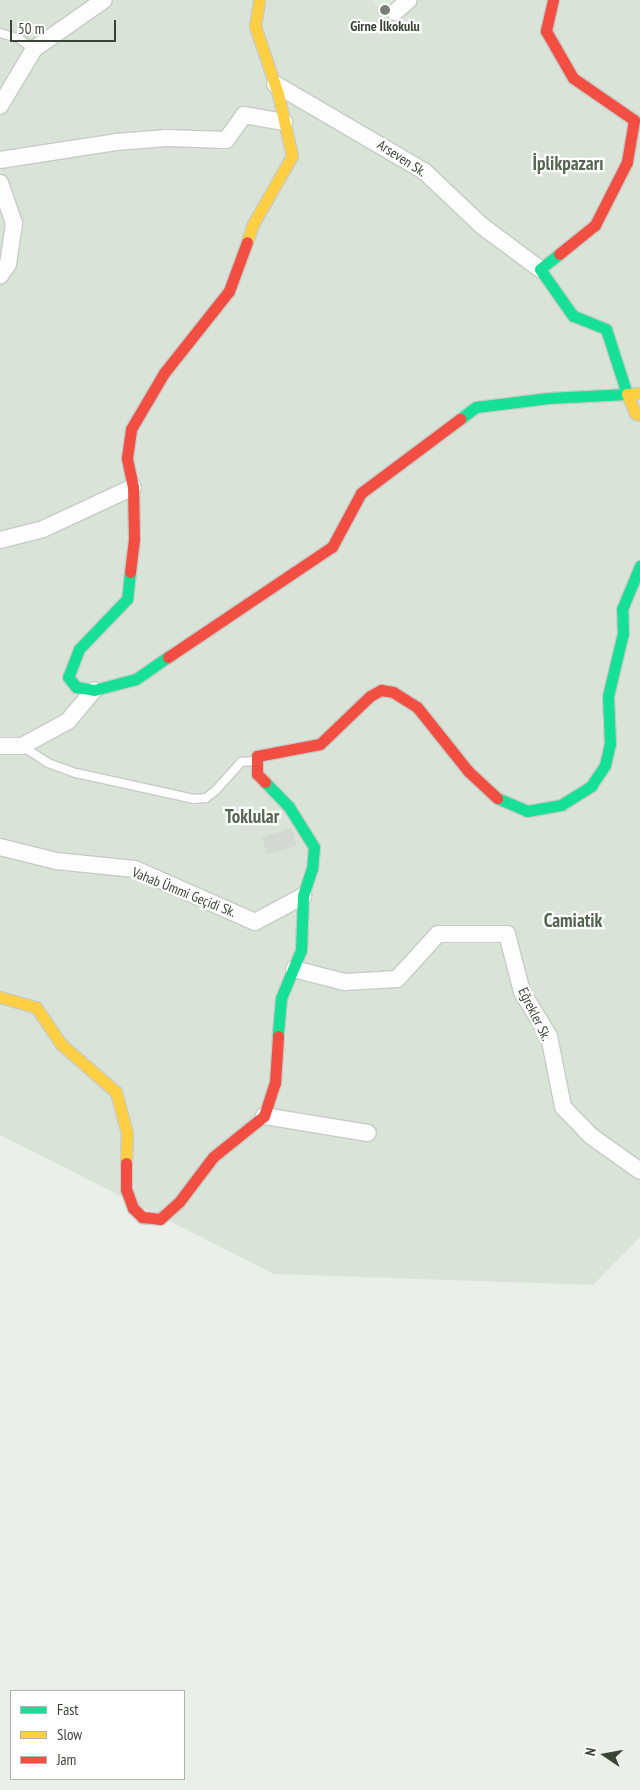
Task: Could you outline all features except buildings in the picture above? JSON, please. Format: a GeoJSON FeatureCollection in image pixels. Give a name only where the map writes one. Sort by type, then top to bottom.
{"type":"FeatureCollection","features":[{"type":"Feature","properties":{"kind":"street"},"geometry":{"type":"LineString","coordinates":[[0,106],[34,49],[104,0]]}},
{"type":"Feature","properties":{"kind":"street"},"geometry":{"type":"LineString","coordinates":[[259,0],[255,26],[275,84],[292,156],[253,224],[228,291],[164,373],[131,429],[127,458],[133,488],[134,538],[127,599],[79,649],[68,676],[76,687],[94,690],[136,679],[332,547],[361,493],[476,407],[548,398],[640,393]]}},
{"type":"Feature","properties":{"kind":"street"},"geometry":{"type":"LineString","coordinates":[[395,12],[409,0]]}},
{"type":"Feature","properties":{"kind":"street"},"geometry":{"type":"LineString","coordinates":[[553,0],[546,31],[574,78],[634,120],[627,162],[595,225],[540,269],[573,316],[606,329],[627,394],[636,413],[640,415]]}},
{"type":"Feature","properties":{"kind":"street","name":"Arseven Sk."},"geometry":{"type":"LineString","coordinates":[[275,84],[424,171],[482,226],[540,269]]}},
{"type":"Feature","properties":{"kind":"street"},"geometry":{"type":"LineString","coordinates":[[0,160],[116,142],[167,138],[226,140],[244,114],[284,122]]}},
{"type":"Feature","properties":{"kind":"street"},"geometry":{"type":"LineString","coordinates":[[0,183],[14,223],[8,264],[0,276]]}},
{"type":"Feature","properties":{"kind":"street"},"geometry":{"type":"LineString","coordinates":[[0,540],[43,529],[133,488]]}},
{"type":"Feature","properties":{"kind":"street"},"geometry":{"type":"LineString","coordinates":[[0,997],[36,1007],[61,1044],[116,1092],[127,1133],[126,1189],[133,1208],[142,1217],[160,1219],[179,1202],[213,1157],[264,1116],[275,1083],[281,998],[302,950],[303,896],[312,868],[314,847],[289,807],[257,774],[255,761],[261,752],[297,750],[320,744],[370,696],[381,690],[393,692],[417,707],[468,771],[495,796],[512,807],[527,811],[561,805],[590,786],[605,765],[610,744],[608,696],[622,633],[622,609],[640,566]]}},
{"type":"Feature","properties":{"kind":"street"},"geometry":{"type":"LineString","coordinates":[[0,746],[22,746],[68,721],[94,690]]}},
{"type":"Feature","properties":{"kind":"street","name":"Vahab Ümmi Geçidi Sk."},"geometry":{"type":"LineString","coordinates":[[0,847],[56,861],[134,870],[255,922],[303,896]]}},
{"type":"Feature","properties":{"kind":"street","name":"Eğrekler Sk."},"geometry":{"type":"LineString","coordinates":[[294,969],[344,982],[397,979],[438,934],[507,934],[522,992],[548,1036],[563,1107],[591,1136],[640,1171]]}},
{"type":"Feature","properties":{"kind":"street"},"geometry":{"type":"LineString","coordinates":[[264,1116],[368,1133]]}},
{"type":"Feature","properties":{"kind":"lane"},"geometry":{"type":"LineString","coordinates":[[0,33],[18,38],[34,49]]}},
{"type":"Feature","properties":{"kind":"lane"},"geometry":{"type":"LineString","coordinates":[[22,746],[48,763],[76,773],[194,799],[206,798],[216,790],[241,762],[255,761]]}},
{"type":"Feature","properties":{"kind":"shaded area"},"geometry":{"type":"Polygon","coordinates":[[[0,0],[640,0],[640,1237],[593,1285],[274,1274],[0,1135],[0,0]]]}},
{"type":"Feature","properties":{"kind":"shaded area","name":"Girne İlkokulu"},"geometry":{"type":"Polygon","coordinates":[[[372,0],[403,0],[385,15],[372,0]]]}},
{"type":"Feature","properties":{"kind":"traffic: fast"},"geometry":{"type":"LineString","coordinates":[[460,419],[476,407],[548,398],[627,394],[606,329],[573,316],[540,269],[559,254]]}},
{"type":"Feature","properties":{"kind":"traffic: fast"},"geometry":{"type":"LineString","coordinates":[[497,798],[527,811],[561,805],[591,786],[605,765],[610,744],[608,696],[623,633],[622,609],[640,566]]}},
{"type":"Feature","properties":{"kind":"traffic: fast"},"geometry":{"type":"LineString","coordinates":[[130,572],[127,599],[79,649],[68,677],[76,687],[94,690],[136,679],[168,657]]}},
{"type":"Feature","properties":{"kind":"traffic: fast"},"geometry":{"type":"LineString","coordinates":[[265,782],[289,807],[314,847],[312,868],[303,896],[301,950],[281,998],[278,1036]]}},
{"type":"Feature","properties":{"kind":"traffic: slow"},"geometry":{"type":"LineString","coordinates":[[247,242],[253,224],[292,156],[278,94],[255,26],[259,0]]}},
{"type":"Feature","properties":{"kind":"traffic: slow"},"geometry":{"type":"LineString","coordinates":[[640,393],[627,394],[635,413],[640,415]]}},
{"type":"Feature","properties":{"kind":"traffic: slow"},"geometry":{"type":"LineString","coordinates":[[0,997],[36,1007],[61,1044],[116,1092],[127,1133],[126,1163]]}},
{"type":"Feature","properties":{"kind":"traffic: jam"},"geometry":{"type":"LineString","coordinates":[[553,0],[546,31],[573,78],[634,120],[627,162],[595,225],[559,254]]}},
{"type":"Feature","properties":{"kind":"traffic: jam"},"geometry":{"type":"LineString","coordinates":[[130,572],[134,538],[133,487],[127,458],[131,429],[164,373],[229,291],[247,242]]}},
{"type":"Feature","properties":{"kind":"traffic: jam"},"geometry":{"type":"LineString","coordinates":[[168,657],[332,547],[361,493],[460,419]]}},
{"type":"Feature","properties":{"kind":"traffic: jam"},"geometry":{"type":"LineString","coordinates":[[265,782],[257,774],[257,756],[320,744],[370,696],[381,690],[393,692],[417,707],[468,771],[497,798]]}},
{"type":"Feature","properties":{"kind":"traffic: jam"},"geometry":{"type":"LineString","coordinates":[[126,1163],[126,1189],[133,1208],[142,1217],[160,1219],[179,1202],[213,1157],[264,1116],[275,1083],[278,1036]]}},
{"type":"Feature","properties":{"kind":"place","name":"Girne İlkokulu"},"geometry":{"type":"Point","coordinates":[385,10]}},
{"type":"Feature","properties":{"kind":"district","name":"İplikpazarı"},"geometry":{"type":"Point","coordinates":[568,164]}},
{"type":"Feature","properties":{"kind":"district","name":"Toklular"},"geometry":{"type":"Point","coordinates":[252,817]}},
{"type":"Feature","properties":{"kind":"district","name":"Camiatik"},"geometry":{"type":"Point","coordinates":[573,921]}}]}
